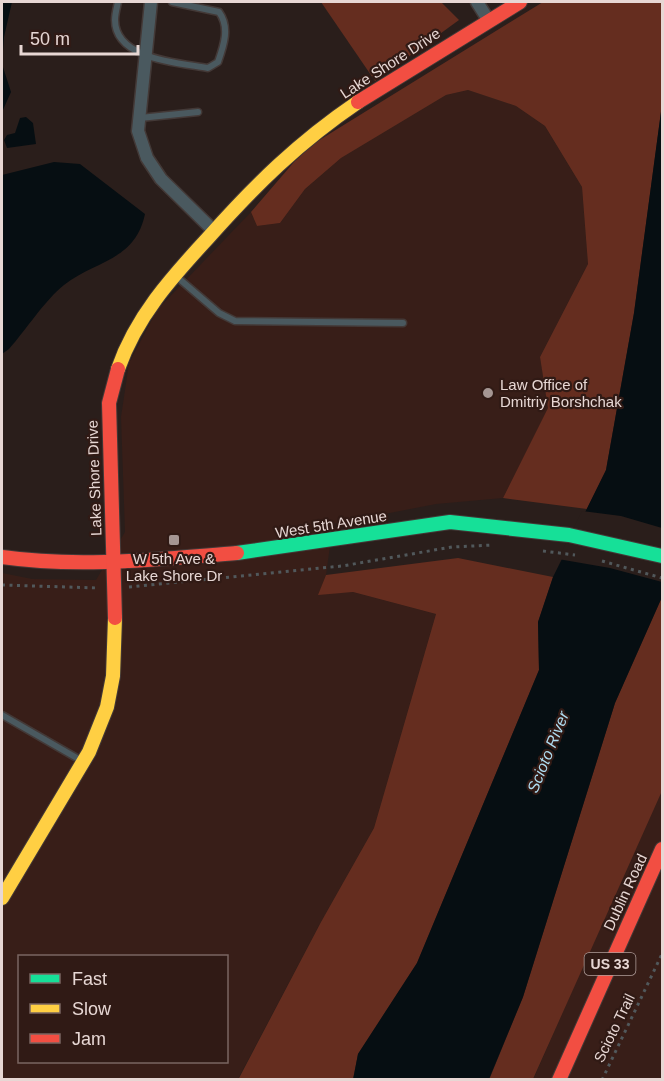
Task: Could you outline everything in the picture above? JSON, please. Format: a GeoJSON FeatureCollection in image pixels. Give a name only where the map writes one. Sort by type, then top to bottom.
{"type":"FeatureCollection","features":[{"type":"Feature","properties":{"kind":"street"},"geometry":{"type":"LineString","coordinates":[[151,2],[138,131],[147,158],[156,172],[214,231]]}},
{"type":"Feature","properties":{"kind":"street"},"geometry":{"type":"LineString","coordinates":[[477,2],[489,21]]}},
{"type":"Feature","properties":{"kind":"street","name":"Lake Shore Drive"},"geometry":{"type":"LineString","coordinates":[[2,898],[83,761],[99,729],[113,676],[116,588],[108,422],[110,394],[116,367],[130,333],[149,304],[174,274],[271,170],[306,139],[428,56],[520,2]]}},
{"type":"Feature","properties":{"kind":"street","name":"West 5th Avenue"},"geometry":{"type":"LineString","coordinates":[[2,557],[44,562],[114,562],[265,551],[450,522],[569,535],[663,556]]}},
{"type":"Feature","properties":{"kind":"street","name":"Dublin Road"},"geometry":{"type":"LineString","coordinates":[[559,1080],[663,849]]}},
{"type":"Feature","properties":{"kind":"lane"},"geometry":{"type":"LineString","coordinates":[[118,2],[115,21],[120,36],[144,57],[208,68],[218,62],[224,44],[225,21],[219,12],[172,2]]}},
{"type":"Feature","properties":{"kind":"lane"},"geometry":{"type":"LineString","coordinates":[[139,118],[198,112]]}},
{"type":"Feature","properties":{"kind":"lane"},"geometry":{"type":"LineString","coordinates":[[174,274],[219,313],[235,321],[403,322]]}},
{"type":"Feature","properties":{"kind":"lane"},"geometry":{"type":"LineString","coordinates":[[2,715],[83,761]]}},
{"type":"Feature","properties":{"kind":"path"},"geometry":{"type":"LineString","coordinates":[[2,585],[116,588],[307,570],[452,546],[497,544]]}},
{"type":"Feature","properties":{"kind":"path"},"geometry":{"type":"LineString","coordinates":[[538,550],[580,556]]}},
{"type":"Feature","properties":{"kind":"path"},"geometry":{"type":"LineString","coordinates":[[592,559],[663,578]]}},
{"type":"Feature","properties":{"kind":"path","name":"Scioto Trail"},"geometry":{"type":"LineString","coordinates":[[602,1080],[663,954]]}},
{"type":"Feature","properties":{"kind":"shaded area"},"geometry":{"type":"Polygon","coordinates":[[[321,2],[441,2],[459,20],[375,81],[321,2]]]}},
{"type":"Feature","properties":{"kind":"shaded area"},"geometry":{"type":"Polygon","coordinates":[[[543,2],[662,2],[662,105],[634,313],[606,470],[587,509],[503,498],[548,408],[540,357],[588,264],[582,187],[545,126],[516,106],[468,90],[446,95],[341,158],[305,189],[280,223],[257,226],[251,212],[294,162],[313,144],[543,2]]]}},
{"type":"Feature","properties":{"kind":"shaded area"},"geometry":{"type":"Polygon","coordinates":[[[468,90],[516,106],[545,126],[582,187],[588,264],[540,357],[549,408],[503,498],[436,504],[333,524],[326,575],[319,594],[353,592],[436,614],[374,828],[321,922],[238,1079],[2,1079],[2,573],[32,579],[96,580],[125,532],[121,417],[129,363],[157,310],[251,212],[257,226],[280,223],[305,189],[341,158],[446,95],[468,90]]]}},
{"type":"Feature","properties":{"kind":"shaded area"},"geometry":{"type":"Polygon","coordinates":[[[458,558],[553,577],[538,622],[539,670],[417,963],[358,1054],[353,1079],[238,1080],[321,922],[374,828],[436,614],[353,592],[318,595],[326,575],[458,558]]]}},
{"type":"Feature","properties":{"kind":"shaded area"},"geometry":{"type":"Polygon","coordinates":[[[662,597],[662,791],[533,1079],[489,1080],[523,997],[615,703],[662,597]]]}},
{"type":"Feature","properties":{"kind":"shaded area"},"geometry":{"type":"Polygon","coordinates":[[[662,791],[662,1079],[533,1080],[616,891],[662,791]]]}},
{"type":"Feature","properties":{"kind":"water"},"geometry":{"type":"Polygon","coordinates":[[[2,2],[12,2],[4,37],[2,64],[2,2]]]}},
{"type":"Feature","properties":{"kind":"water"},"geometry":{"type":"Polygon","coordinates":[[[2,64],[11,92],[2,112],[2,64]]]}},
{"type":"Feature","properties":{"kind":"water","name":"Scioto River"},"geometry":{"type":"Polygon","coordinates":[[[662,104],[662,597],[615,703],[523,997],[489,1079],[353,1080],[358,1054],[417,963],[539,670],[538,622],[553,577],[606,470],[634,313],[662,104]]]}},
{"type":"Feature","properties":{"kind":"water"},"geometry":{"type":"Polygon","coordinates":[[[26,117],[33,123],[36,144],[7,148],[4,140],[7,135],[15,133],[20,118],[26,117]]]}},
{"type":"Feature","properties":{"kind":"water"},"geometry":{"type":"Polygon","coordinates":[[[54,162],[80,164],[145,214],[140,230],[123,251],[64,285],[9,349],[2,354],[2,175],[54,162]]]}},
{"type":"Feature","properties":{"kind":"pier"},"geometry":{"type":"Polygon","coordinates":[[[582,511],[621,516],[662,528],[662,582],[610,568],[558,559],[582,511]]]}},
{"type":"Feature","properties":{"kind":"traffic: fast"},"geometry":{"type":"LineString","coordinates":[[237,553],[450,522],[569,535],[662,556]]}},
{"type":"Feature","properties":{"kind":"traffic: slow"},"geometry":{"type":"LineString","coordinates":[[118,369],[134,332],[145,315],[194,253],[278,165],[358,102]]}},
{"type":"Feature","properties":{"kind":"traffic: slow"},"geometry":{"type":"LineString","coordinates":[[2,898],[89,752],[107,707],[113,676],[115,618]]}},
{"type":"Feature","properties":{"kind":"traffic: jam"},"geometry":{"type":"LineString","coordinates":[[358,102],[520,2]]}},
{"type":"Feature","properties":{"kind":"traffic: jam"},"geometry":{"type":"LineString","coordinates":[[115,618],[109,403],[118,369]]}},
{"type":"Feature","properties":{"kind":"traffic: jam"},"geometry":{"type":"LineString","coordinates":[[2,557],[90,562],[237,553]]}},
{"type":"Feature","properties":{"kind":"traffic: jam"},"geometry":{"type":"LineString","coordinates":[[559,1080],[662,849]]}},
{"type":"Feature","properties":{"kind":"place","name":"Law Office of Dmitriy Borshchak"},"geometry":{"type":"Point","coordinates":[488,393]}},
{"type":"Feature","properties":{"kind":"place","name":"W 5th Ave & Lake Shore Dr"},"geometry":{"type":"Point","coordinates":[174,540]}}]}
